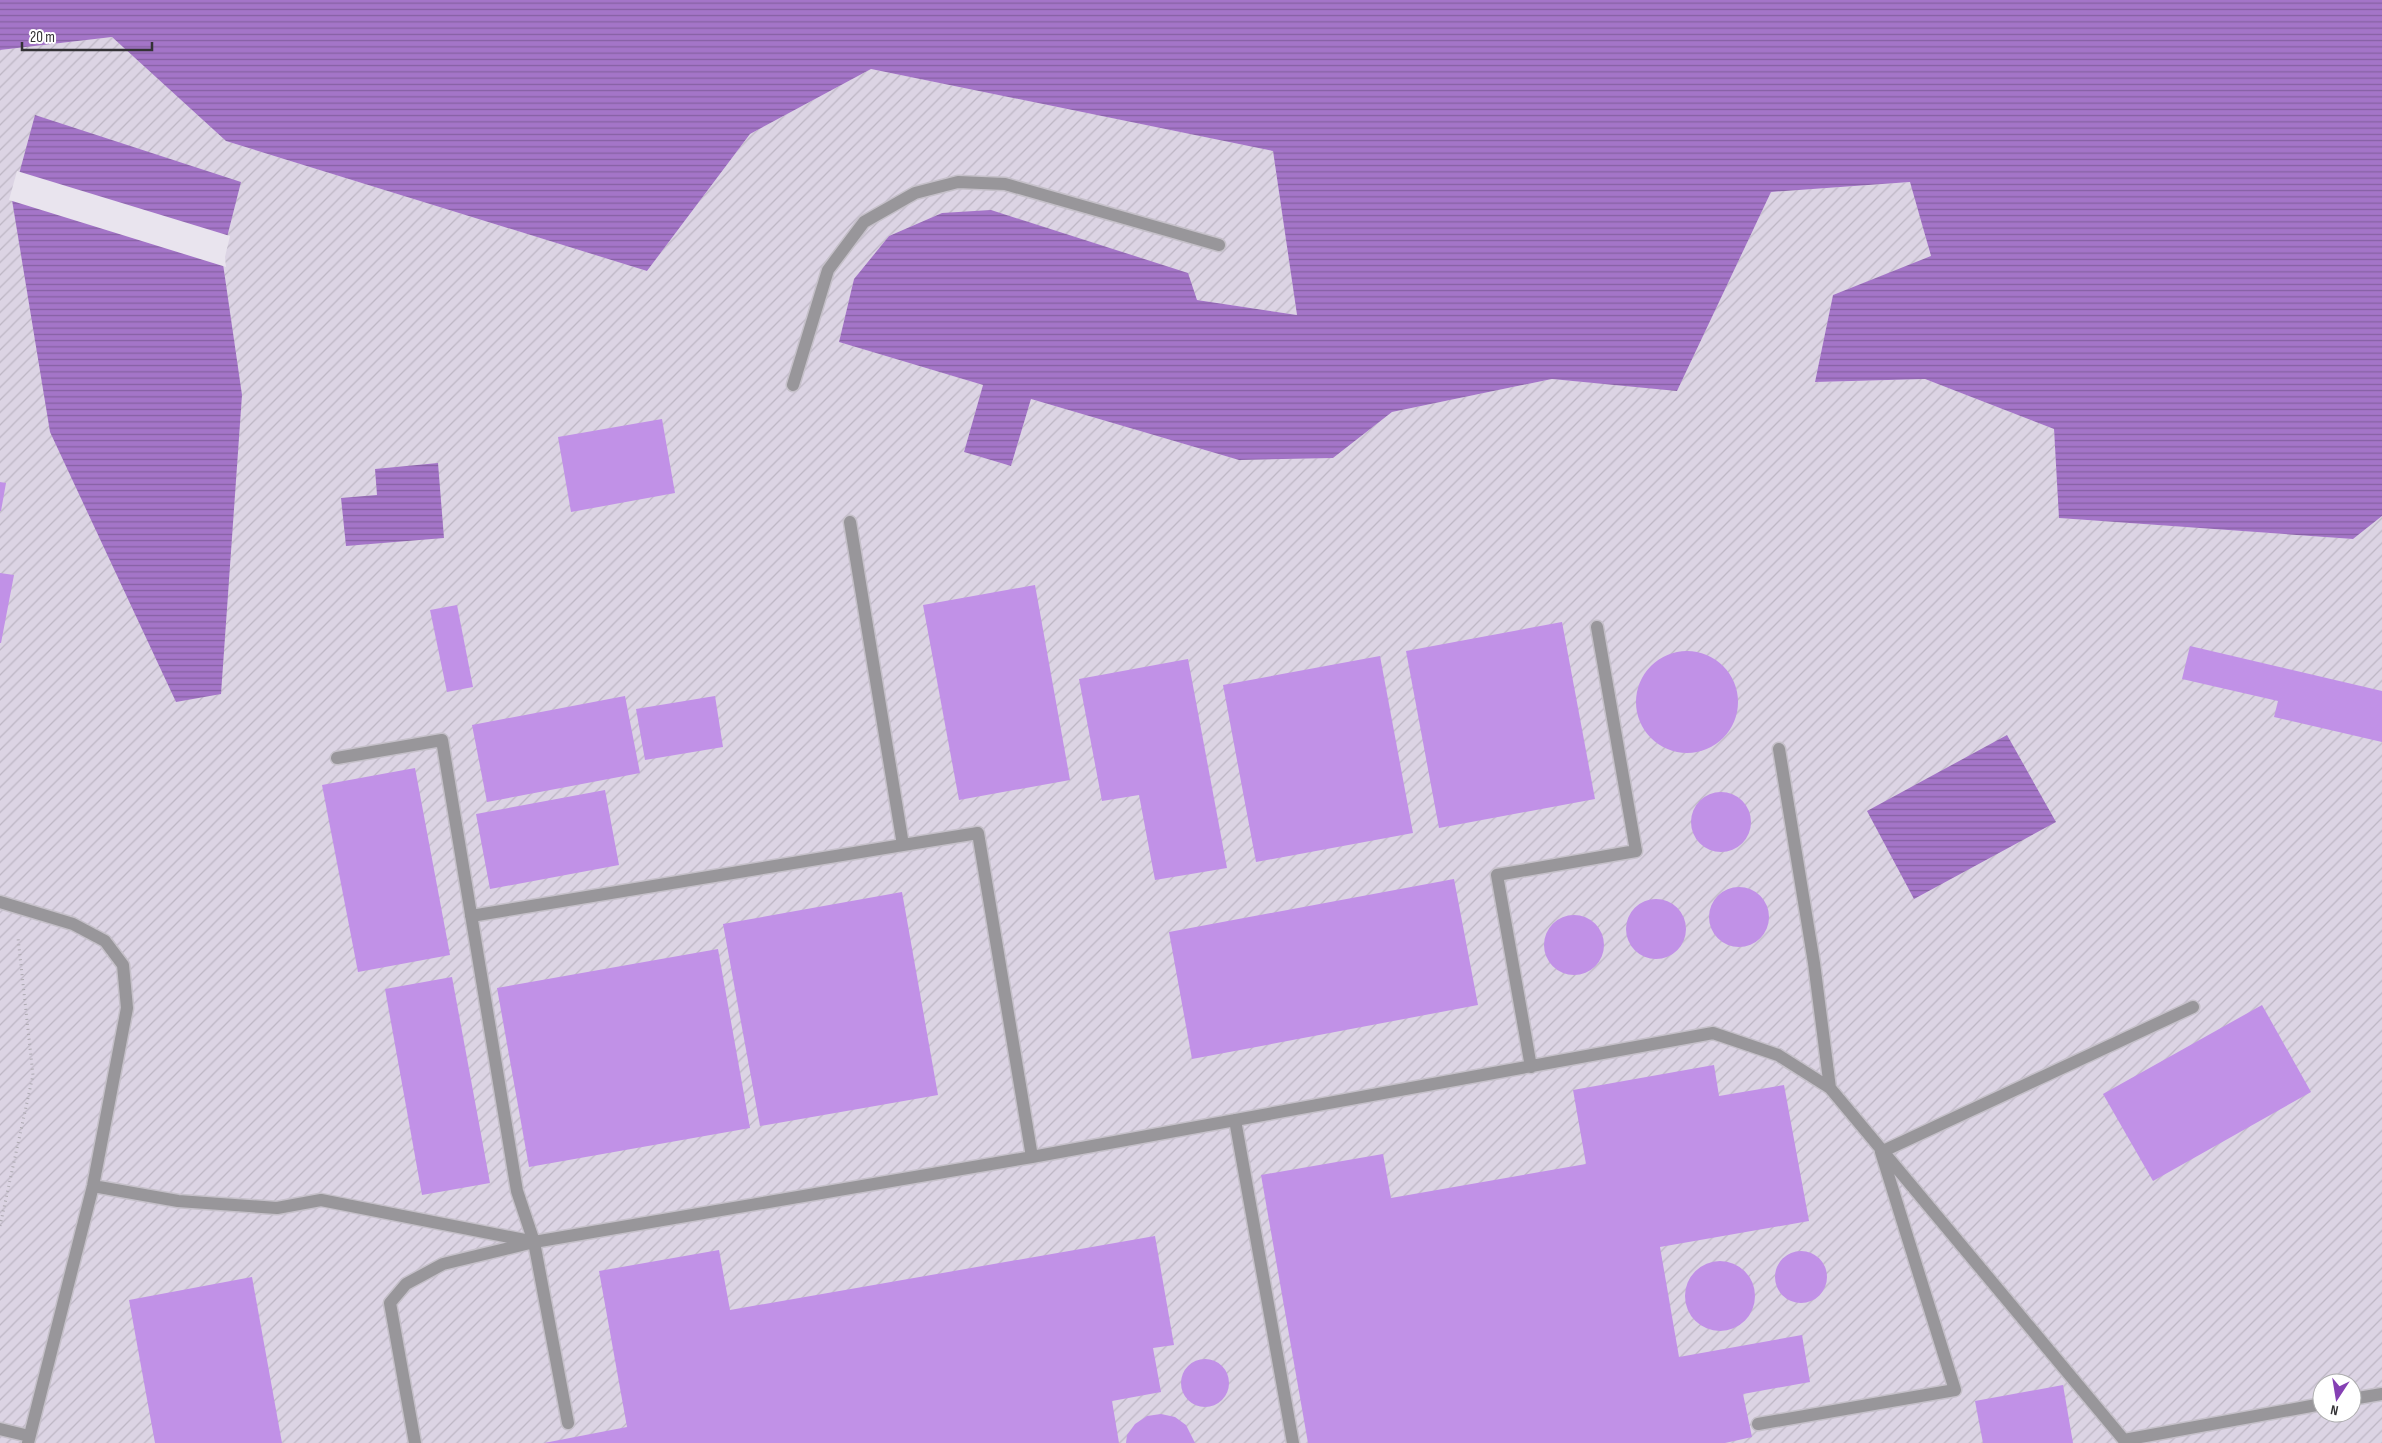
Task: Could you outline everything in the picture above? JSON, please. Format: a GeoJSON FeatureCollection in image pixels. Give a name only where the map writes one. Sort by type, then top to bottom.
{"type":"FeatureCollection","features":[{"type":"Feature","properties":{"kind":"lane"},"geometry":{"type":"LineString","coordinates":[[793,385],[828,270],[864,222],[915,193],[958,182],[1005,184],[1219,245]]}},
{"type":"Feature","properties":{"kind":"lane"},"geometry":{"type":"LineString","coordinates":[[850,522],[903,845]]}},
{"type":"Feature","properties":{"kind":"lane"},"geometry":{"type":"LineString","coordinates":[[1531,1067],[1497,875],[1636,851],[1597,627]]}},
{"type":"Feature","properties":{"kind":"lane"},"geometry":{"type":"LineString","coordinates":[[337,758],[442,740],[517,1191],[534,1242],[568,1423]]}},
{"type":"Feature","properties":{"kind":"lane"},"geometry":{"type":"LineString","coordinates":[[1779,749],[1814,963],[1830,1088]]}},
{"type":"Feature","properties":{"kind":"lane"},"geometry":{"type":"LineString","coordinates":[[471,916],[978,833],[1032,1157]]}},
{"type":"Feature","properties":{"kind":"lane"},"geometry":{"type":"LineString","coordinates":[[0,902],[73,924],[105,941],[123,965],[126,1008],[93,1186],[28,1440],[0,1429]]}},
{"type":"Feature","properties":{"kind":"lane"},"geometry":{"type":"LineString","coordinates":[[1881,1152],[2193,1007]]}},
{"type":"Feature","properties":{"kind":"lane"},"geometry":{"type":"LineString","coordinates":[[415,1443],[390,1303],[406,1284],[443,1264],[534,1242],[1032,1157],[1713,1033],[1778,1055],[1830,1088],[1881,1152],[2094,1402],[2124,1442],[2312,1406]]}},
{"type":"Feature","properties":{"kind":"lane"},"geometry":{"type":"LineString","coordinates":[[1235,1120],[1293,1443]]}},
{"type":"Feature","properties":{"kind":"lane"},"geometry":{"type":"LineString","coordinates":[[1758,1424],[1956,1390],[1881,1152]]}},
{"type":"Feature","properties":{"kind":"lane"},"geometry":{"type":"LineString","coordinates":[[93,1186],[178,1201],[277,1208],[321,1200],[534,1242]]}},
{"type":"Feature","properties":{"kind":"lane"},"geometry":{"type":"LineString","coordinates":[[2362,1397],[2382,1394]]}},
{"type":"Feature","properties":{"kind":"path"},"geometry":{"type":"LineString","coordinates":[[0,1226],[33,1075],[15,905]]}},
{"type":"Feature","properties":{"kind":"shaded area"},"geometry":{"type":"Polygon","coordinates":[[[0,0],[2382,0],[2382,516],[2353,539],[2059,518],[2054,429],[1925,379],[1815,382],[1833,295],[1931,256],[1910,182],[1771,192],[1677,391],[1552,379],[1392,412],[1333,458],[1239,460],[1031,399],[1011,466],[964,452],[983,385],[839,342],[854,279],[889,236],[942,213],[991,210],[1188,273],[1197,300],[1297,315],[1273,151],[871,69],[750,134],[647,271],[226,141],[112,37],[0,50],[0,0]]]}},
{"type":"Feature","properties":{"kind":"shaded area"},"geometry":{"type":"Polygon","coordinates":[[[112,37],[226,141],[647,271],[750,134],[871,69],[1273,151],[1297,315],[1197,300],[942,213],[889,236],[854,279],[839,342],[983,385],[964,452],[1011,466],[1031,399],[1239,460],[1333,458],[1392,412],[1552,379],[1677,390],[1771,192],[1911,182],[1931,257],[1833,295],[1815,382],[1925,379],[2054,429],[2060,518],[2353,539],[2382,516],[2382,1443],[0,1443],[0,50],[112,37]]]}},
{"type":"Feature","properties":{"kind":"shaded area"},"geometry":{"type":"Polygon","coordinates":[[[35,115],[241,182],[222,257],[242,395],[221,694],[176,702],[50,432],[12,200],[35,115]]]}},
{"type":"Feature","properties":{"kind":"shaded area"},"geometry":{"type":"Polygon","coordinates":[[[438,463],[444,538],[346,546],[341,498],[377,495],[375,469],[438,463]]]}},
{"type":"Feature","properties":{"kind":"shaded area"},"geometry":{"type":"Polygon","coordinates":[[[2007,735],[2056,822],[1914,899],[1867,811],[2007,735]]]}},
{"type":"Feature","properties":{"kind":"pier"},"geometry":{"type":"Polygon","coordinates":[[[17,171],[230,236],[225,257],[226,267],[9,200],[17,171]]]}},
{"type":"Feature","properties":{"kind":"building"},"geometry":{"type":"Polygon","coordinates":[[[662,419],[675,493],[571,512],[558,437],[662,419]]]}},
{"type":"Feature","properties":{"kind":"building"},"geometry":{"type":"Polygon","coordinates":[[[0,482],[6,483],[1,511],[0,511],[0,482]]]}},
{"type":"Feature","properties":{"kind":"building"},"geometry":{"type":"Polygon","coordinates":[[[0,573],[14,575],[1,643],[0,643],[0,573]]]}},
{"type":"Feature","properties":{"kind":"building"},"geometry":{"type":"Polygon","coordinates":[[[1035,585],[1070,780],[959,800],[923,605],[1035,585]]]}},
{"type":"Feature","properties":{"kind":"building"},"geometry":{"type":"Polygon","coordinates":[[[457,605],[473,687],[447,692],[430,610],[457,605]]]}},
{"type":"Feature","properties":{"kind":"building"},"geometry":{"type":"Polygon","coordinates":[[[1562,622],[1595,799],[1439,828],[1406,651],[1562,622]]]}},
{"type":"Feature","properties":{"kind":"building"},"geometry":{"type":"Polygon","coordinates":[[[2190,646],[2382,691],[2382,742],[2274,717],[2278,701],[2182,679],[2190,646]]]}},
{"type":"Feature","properties":{"kind":"building"},"geometry":{"type":"Polygon","coordinates":[[[1687,651],[1706,655],[1723,666],[1734,683],[1738,702],[1734,721],[1723,738],[1706,749],[1687,753],[1668,749],[1651,738],[1640,721],[1636,702],[1640,683],[1651,666],[1668,655],[1687,651]]]}},
{"type":"Feature","properties":{"kind":"building"},"geometry":{"type":"Polygon","coordinates":[[[1380,656],[1413,833],[1256,862],[1223,685],[1380,656]]]}},
{"type":"Feature","properties":{"kind":"building"},"geometry":{"type":"Polygon","coordinates":[[[1188,659],[1227,868],[1155,880],[1139,795],[1102,801],[1079,679],[1188,659]]]}},
{"type":"Feature","properties":{"kind":"building"},"geometry":{"type":"Polygon","coordinates":[[[625,696],[640,773],[487,802],[472,725],[625,696]]]}},
{"type":"Feature","properties":{"kind":"building"},"geometry":{"type":"Polygon","coordinates":[[[715,696],[723,747],[645,760],[636,709],[715,696]]]}},
{"type":"Feature","properties":{"kind":"building"},"geometry":{"type":"Polygon","coordinates":[[[415,768],[450,955],[358,972],[322,785],[415,768]]]}},
{"type":"Feature","properties":{"kind":"building"},"geometry":{"type":"Polygon","coordinates":[[[605,790],[619,865],[490,889],[476,814],[605,790]]]}},
{"type":"Feature","properties":{"kind":"building"},"geometry":{"type":"Polygon","coordinates":[[[1715,792],[1727,792],[1738,797],[1746,805],[1751,816],[1749,834],[1738,847],[1727,852],[1715,852],[1704,847],[1696,839],[1691,828],[1691,816],[1696,805],[1704,797],[1715,792]]]}},
{"type":"Feature","properties":{"kind":"building"},"geometry":{"type":"Polygon","coordinates":[[[1454,879],[1478,1005],[1192,1059],[1169,932],[1454,879]]]}},
{"type":"Feature","properties":{"kind":"building"},"geometry":{"type":"Polygon","coordinates":[[[1733,887],[1745,887],[1756,892],[1764,900],[1769,911],[1767,929],[1756,942],[1745,947],[1733,947],[1722,942],[1714,934],[1709,923],[1709,911],[1714,900],[1722,892],[1733,887]]]}},
{"type":"Feature","properties":{"kind":"building"},"geometry":{"type":"Polygon","coordinates":[[[902,892],[938,1095],[760,1126],[723,924],[902,892]]]}},
{"type":"Feature","properties":{"kind":"building"},"geometry":{"type":"Polygon","coordinates":[[[1650,899],[1662,899],[1673,904],[1681,912],[1686,923],[1684,941],[1673,954],[1662,959],[1650,959],[1639,954],[1631,946],[1626,935],[1626,923],[1631,912],[1639,904],[1650,899]]]}},
{"type":"Feature","properties":{"kind":"building"},"geometry":{"type":"Polygon","coordinates":[[[1568,915],[1580,915],[1591,920],[1599,928],[1604,939],[1602,957],[1591,970],[1580,975],[1568,975],[1557,970],[1549,962],[1544,951],[1544,939],[1549,928],[1557,920],[1568,915]]]}},
{"type":"Feature","properties":{"kind":"building"},"geometry":{"type":"Polygon","coordinates":[[[718,949],[750,1128],[529,1167],[497,988],[718,949]]]}},
{"type":"Feature","properties":{"kind":"building"},"geometry":{"type":"Polygon","coordinates":[[[452,977],[490,1183],[422,1195],[385,989],[452,977]]]}},
{"type":"Feature","properties":{"kind":"building"},"geometry":{"type":"Polygon","coordinates":[[[2262,1005],[2311,1092],[2153,1181],[2103,1094],[2262,1005]]]}},
{"type":"Feature","properties":{"kind":"building"},"geometry":{"type":"Polygon","coordinates":[[[1714,1065],[1719,1096],[1784,1085],[1809,1221],[1660,1247],[1679,1357],[1802,1335],[1810,1382],[1743,1394],[1752,1437],[1725,1443],[1308,1443],[1261,1175],[1383,1154],[1391,1198],[1586,1164],[1573,1090],[1714,1065]]]}},
{"type":"Feature","properties":{"kind":"building"},"geometry":{"type":"Polygon","coordinates":[[[1155,1236],[1174,1345],[1153,1348],[1161,1392],[1112,1401],[1119,1443],[544,1443],[627,1427],[599,1271],[719,1250],[730,1310],[1155,1236]]]}},
{"type":"Feature","properties":{"kind":"building"},"geometry":{"type":"Polygon","coordinates":[[[1801,1251],[1811,1253],[1819,1259],[1825,1267],[1827,1277],[1825,1287],[1819,1295],[1811,1301],[1801,1303],[1791,1301],[1783,1295],[1777,1287],[1775,1277],[1777,1267],[1783,1259],[1791,1253],[1801,1251]]]}},
{"type":"Feature","properties":{"kind":"building"},"geometry":{"type":"Polygon","coordinates":[[[1720,1261],[1733,1264],[1745,1271],[1752,1283],[1755,1296],[1752,1309],[1745,1321],[1733,1328],[1720,1331],[1707,1328],[1695,1321],[1688,1309],[1685,1296],[1688,1283],[1695,1271],[1707,1264],[1720,1261]]]}},
{"type":"Feature","properties":{"kind":"building"},"geometry":{"type":"Polygon","coordinates":[[[252,1277],[282,1443],[155,1443],[129,1300],[252,1277]]]}},
{"type":"Feature","properties":{"kind":"building"},"geometry":{"type":"Polygon","coordinates":[[[1205,1359],[1214,1361],[1222,1366],[1227,1374],[1229,1383],[1227,1392],[1222,1400],[1214,1405],[1205,1407],[1196,1405],[1188,1400],[1183,1392],[1181,1383],[1183,1374],[1188,1366],[1196,1361],[1205,1359]]]}},
{"type":"Feature","properties":{"kind":"building"},"geometry":{"type":"Polygon","coordinates":[[[2063,1385],[2073,1443],[1983,1443],[1975,1401],[2063,1385]]]}},
{"type":"Feature","properties":{"kind":"building"},"geometry":{"type":"Polygon","coordinates":[[[1161,1414],[1175,1417],[1186,1425],[1195,1443],[1126,1443],[1127,1435],[1135,1424],[1147,1416],[1161,1414]]]}}]}
